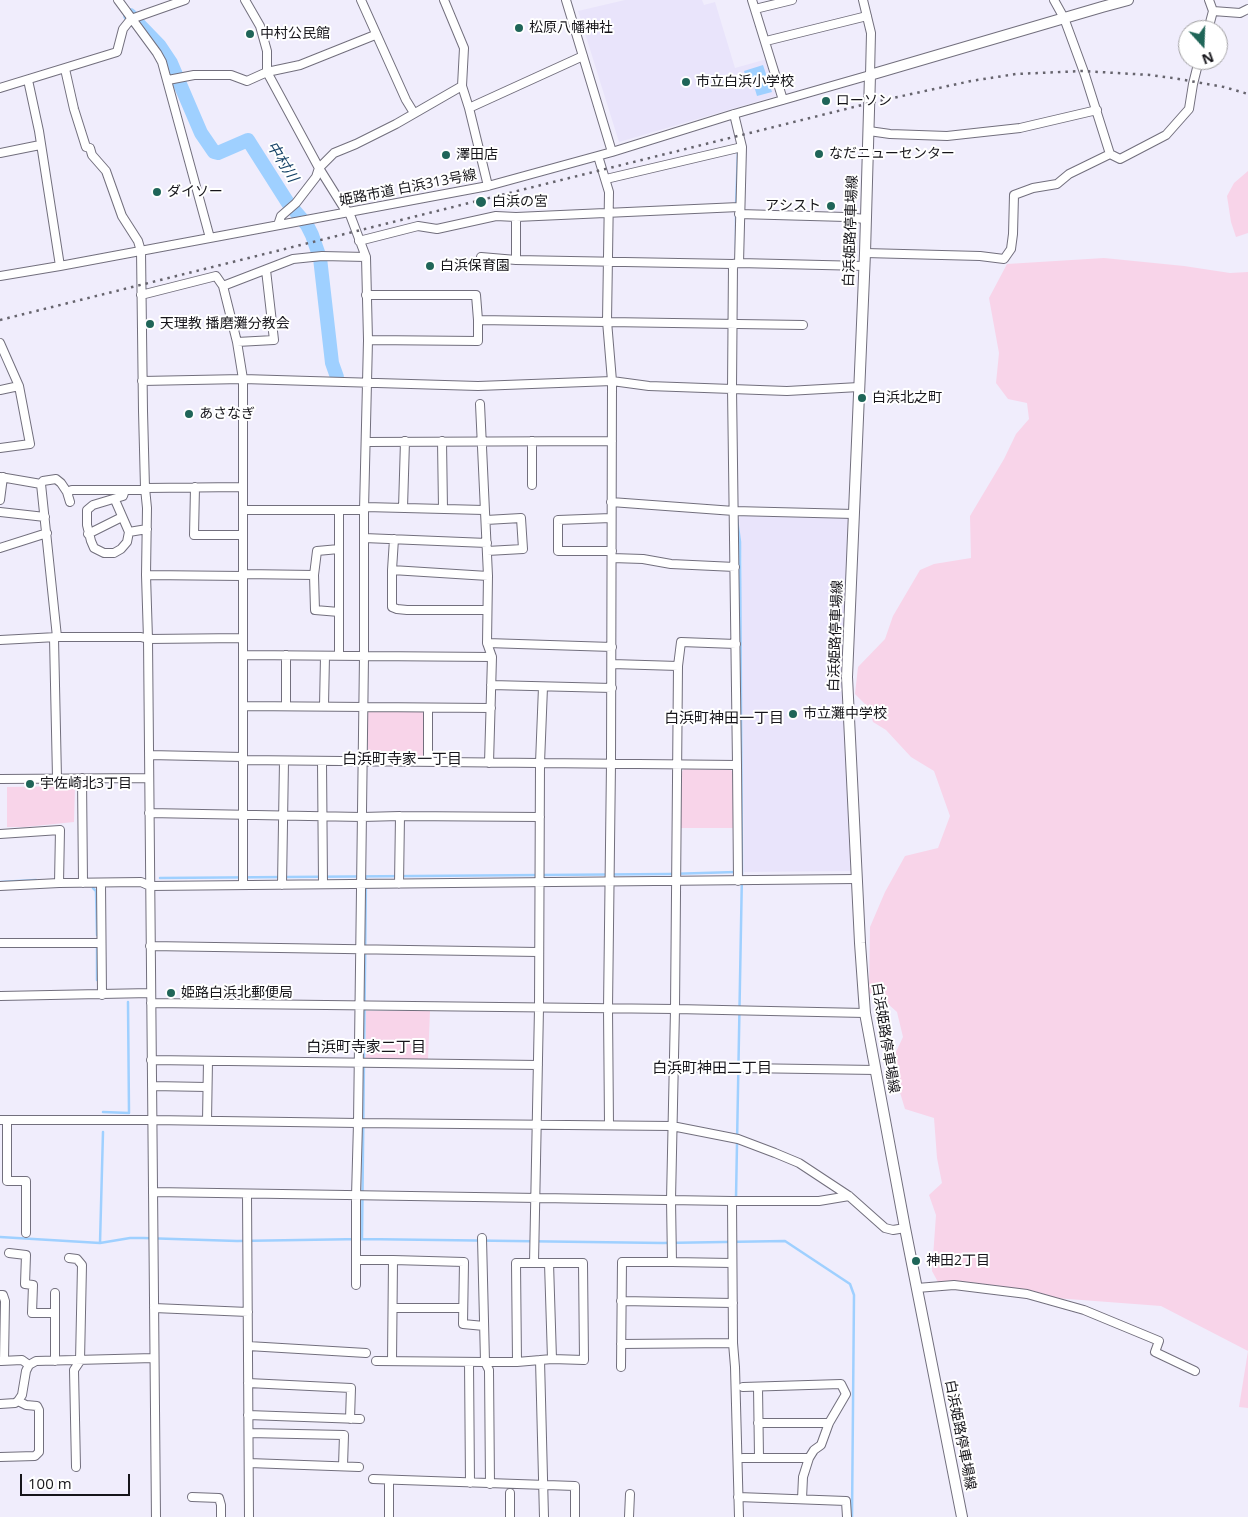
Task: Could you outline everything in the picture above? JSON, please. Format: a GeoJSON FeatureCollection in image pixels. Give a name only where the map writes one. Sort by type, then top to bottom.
{"type":"FeatureCollection","features":[{"type":"Feature","properties":{"kind":"main road"},"geometry":{"type":"LineString","coordinates":[[870,75],[1128,0]]}},
{"type":"Feature","properties":{"kind":"main road","name":"白浜姫路停車場線"},"geometry":{"type":"LineString","coordinates":[[870,75],[865,253],[847,677],[856,879],[865,1013],[962,1517]]}},
{"type":"Feature","properties":{"kind":"street"},"geometry":{"type":"LineString","coordinates":[[118,0],[134,18],[162,62],[210,238]]}},
{"type":"Feature","properties":{"kind":"street"},"geometry":{"type":"LineString","coordinates":[[0,88],[117,52],[123,29],[134,18],[185,0]]}},
{"type":"Feature","properties":{"kind":"street"},"geometry":{"type":"LineString","coordinates":[[245,0],[260,26],[267,51],[267,72],[320,168],[344,208],[349,212],[366,257],[368,340],[356,1285]]}},
{"type":"Feature","properties":{"kind":"street"},"geometry":{"type":"LineString","coordinates":[[360,0],[406,100],[414,113]]}},
{"type":"Feature","properties":{"kind":"street"},"geometry":{"type":"LineString","coordinates":[[444,0],[464,48],[462,86],[488,186]]}},
{"type":"Feature","properties":{"kind":"street"},"geometry":{"type":"LineString","coordinates":[[566,0],[612,152]]}},
{"type":"Feature","properties":{"kind":"street"},"geometry":{"type":"LineString","coordinates":[[752,0],[783,100]]}},
{"type":"Feature","properties":{"kind":"street"},"geometry":{"type":"LineString","coordinates":[[755,9],[792,0]]}},
{"type":"Feature","properties":{"kind":"street"},"geometry":{"type":"LineString","coordinates":[[864,0],[871,33],[870,75]]}},
{"type":"Feature","properties":{"kind":"street"},"geometry":{"type":"LineString","coordinates":[[1054,0],[1064,18],[1097,110],[1110,154],[1120,159],[1166,135],[1189,109],[1192,84],[1196,70]]}},
{"type":"Feature","properties":{"kind":"street"},"geometry":{"type":"LineString","coordinates":[[1209,0],[1213,10],[1210,20]]}},
{"type":"Feature","properties":{"kind":"street"},"geometry":{"type":"LineString","coordinates":[[1213,10],[1240,13],[1248,9]]}},
{"type":"Feature","properties":{"kind":"street"},"geometry":{"type":"LineString","coordinates":[[766,42],[867,16]]}},
{"type":"Feature","properties":{"kind":"street"},"geometry":{"type":"LineString","coordinates":[[168,80],[194,76],[231,75],[247,81],[267,72],[300,65],[376,35]]}},
{"type":"Feature","properties":{"kind":"street"},"geometry":{"type":"LineString","coordinates":[[469,108],[583,56]]}},
{"type":"Feature","properties":{"kind":"street"},"geometry":{"type":"LineString","coordinates":[[65,69],[74,110],[86,147],[90,148],[92,155],[106,171],[122,216],[138,241],[141,251],[142,381],[147,508],[146,575],[156,1517]]}},
{"type":"Feature","properties":{"kind":"street","name":"姫路市道 白浜313号線"},"geometry":{"type":"LineString","coordinates":[[0,276],[488,186],[612,152],[734,114],[870,75]]}},
{"type":"Feature","properties":{"kind":"street"},"geometry":{"type":"LineString","coordinates":[[28,80],[39,131],[60,266]]}},
{"type":"Feature","properties":{"kind":"street"},"geometry":{"type":"LineString","coordinates":[[278,225],[281,216],[296,203],[316,177],[320,168],[334,153],[396,124],[462,86]]}},
{"type":"Feature","properties":{"kind":"street"},"geometry":{"type":"LineString","coordinates":[[869,131],[890,134],[947,136],[1020,128],[1097,110]]}},
{"type":"Feature","properties":{"kind":"street"},"geometry":{"type":"LineString","coordinates":[[734,114],[742,148],[732,324],[732,388],[737,511],[735,566],[738,870],[741,880]]}},
{"type":"Feature","properties":{"kind":"street"},"geometry":{"type":"LineString","coordinates":[[0,153],[40,145]]}},
{"type":"Feature","properties":{"kind":"street"},"geometry":{"type":"LineString","coordinates":[[606,179],[742,148]]}},
{"type":"Feature","properties":{"kind":"street"},"geometry":{"type":"LineString","coordinates":[[865,253],[980,256],[1004,259],[1010,249],[1013,234],[1014,195],[1033,188],[1058,184],[1069,174],[1110,154]]}},
{"type":"Feature","properties":{"kind":"street"},"geometry":{"type":"LineString","coordinates":[[598,156],[610,192],[607,321],[612,381],[609,1125]]}},
{"type":"Feature","properties":{"kind":"street"},"geometry":{"type":"LineString","coordinates":[[359,241],[418,226],[437,229],[496,216],[739,210],[865,220]]}},
{"type":"Feature","properties":{"kind":"street"},"geometry":{"type":"LineString","coordinates":[[516,217],[516,260]]}},
{"type":"Feature","properties":{"kind":"street"},"geometry":{"type":"LineString","coordinates":[[223,286],[293,259],[322,256],[366,257]]}},
{"type":"Feature","properties":{"kind":"street"},"geometry":{"type":"LineString","coordinates":[[481,257],[516,260],[864,266]]}},
{"type":"Feature","properties":{"kind":"street"},"geometry":{"type":"LineString","coordinates":[[237,342],[274,340],[266,270]]}},
{"type":"Feature","properties":{"kind":"street"},"geometry":{"type":"LineString","coordinates":[[141,295],[216,276],[223,286],[237,342],[243,379],[243,885]]}},
{"type":"Feature","properties":{"kind":"street"},"geometry":{"type":"LineString","coordinates":[[366,295],[476,295],[478,320],[478,341],[368,340]]}},
{"type":"Feature","properties":{"kind":"street"},"geometry":{"type":"LineString","coordinates":[[478,320],[803,324]]}},
{"type":"Feature","properties":{"kind":"street"},"geometry":{"type":"LineString","coordinates":[[0,343],[19,386],[30,444],[0,448]]}},
{"type":"Feature","properties":{"kind":"street"},"geometry":{"type":"LineString","coordinates":[[142,381],[243,379],[478,386],[612,381],[650,386],[787,391],[859,387]]}},
{"type":"Feature","properties":{"kind":"street"},"geometry":{"type":"LineString","coordinates":[[0,390],[19,386]]}},
{"type":"Feature","properties":{"kind":"street"},"geometry":{"type":"LineString","coordinates":[[480,404],[488,576],[487,643],[492,657],[489,763]]}},
{"type":"Feature","properties":{"kind":"street"},"geometry":{"type":"LineString","coordinates":[[532,441],[532,485]]}},
{"type":"Feature","properties":{"kind":"street"},"geometry":{"type":"LineString","coordinates":[[366,442],[612,441]]}},
{"type":"Feature","properties":{"kind":"street"},"geometry":{"type":"LineString","coordinates":[[403,508],[404,442]]}},
{"type":"Feature","properties":{"kind":"street"},"geometry":{"type":"LineString","coordinates":[[442,442],[443,509]]}},
{"type":"Feature","properties":{"kind":"street"},"geometry":{"type":"LineString","coordinates":[[0,500],[1,477],[41,484],[43,481],[56,479],[67,492],[70,502]]}},
{"type":"Feature","properties":{"kind":"street"},"geometry":{"type":"LineString","coordinates":[[41,484],[56,638],[57,778]]}},
{"type":"Feature","properties":{"kind":"street"},"geometry":{"type":"LineString","coordinates":[[195,488],[194,535],[243,535]]}},
{"type":"Feature","properties":{"kind":"street"},"geometry":{"type":"LineString","coordinates":[[67,492],[72,490],[243,488]]}},
{"type":"Feature","properties":{"kind":"street"},"geometry":{"type":"LineString","coordinates":[[115,500],[129,532],[127,542],[114,553],[104,553],[94,548],[88,534],[88,510],[93,505],[109,499],[115,500],[123,496],[125,490]]}},
{"type":"Feature","properties":{"kind":"street"},"geometry":{"type":"LineString","coordinates":[[611,502],[737,511],[854,514]]}},
{"type":"Feature","properties":{"kind":"street"},"geometry":{"type":"LineString","coordinates":[[243,510],[339,510],[365,508],[484,510]]}},
{"type":"Feature","properties":{"kind":"street"},"geometry":{"type":"LineString","coordinates":[[339,510],[339,656]]}},
{"type":"Feature","properties":{"kind":"street"},"geometry":{"type":"LineString","coordinates":[[0,512],[45,517]]}},
{"type":"Feature","properties":{"kind":"street"},"geometry":{"type":"LineString","coordinates":[[88,534],[122,517]]}},
{"type":"Feature","properties":{"kind":"street"},"geometry":{"type":"LineString","coordinates":[[364,538],[523,549],[521,518],[486,520]]}},
{"type":"Feature","properties":{"kind":"street"},"geometry":{"type":"LineString","coordinates":[[611,518],[558,520],[558,551],[612,555],[671,564],[735,566]]}},
{"type":"Feature","properties":{"kind":"street"},"geometry":{"type":"LineString","coordinates":[[129,532],[147,529]]}},
{"type":"Feature","properties":{"kind":"street"},"geometry":{"type":"LineString","coordinates":[[0,548],[47,533]]}},
{"type":"Feature","properties":{"kind":"street"},"geometry":{"type":"LineString","coordinates":[[394,539],[392,607],[396,609],[487,610]]}},
{"type":"Feature","properties":{"kind":"street"},"geometry":{"type":"LineString","coordinates":[[339,549],[317,551],[314,575],[316,610],[339,612]]}},
{"type":"Feature","properties":{"kind":"street"},"geometry":{"type":"LineString","coordinates":[[392,570],[488,576]]}},
{"type":"Feature","properties":{"kind":"street"},"geometry":{"type":"LineString","coordinates":[[146,575],[314,575]]}},
{"type":"Feature","properties":{"kind":"street"},"geometry":{"type":"LineString","coordinates":[[0,640],[141,637],[148,639],[243,638]]}},
{"type":"Feature","properties":{"kind":"street"},"geometry":{"type":"LineString","coordinates":[[672,1262],[671,1200],[678,666],[681,642],[736,644]]}},
{"type":"Feature","properties":{"kind":"street"},"geometry":{"type":"LineString","coordinates":[[487,643],[612,647]]}},
{"type":"Feature","properties":{"kind":"street"},"geometry":{"type":"LineString","coordinates":[[243,655],[492,657]]}},
{"type":"Feature","properties":{"kind":"street"},"geometry":{"type":"LineString","coordinates":[[286,655],[286,706]]}},
{"type":"Feature","properties":{"kind":"street"},"geometry":{"type":"LineString","coordinates":[[324,706],[325,656]]}},
{"type":"Feature","properties":{"kind":"street"},"geometry":{"type":"LineString","coordinates":[[612,664],[678,666]]}},
{"type":"Feature","properties":{"kind":"street"},"geometry":{"type":"LineString","coordinates":[[491,685],[612,688]]}},
{"type":"Feature","properties":{"kind":"street"},"geometry":{"type":"LineString","coordinates":[[534,1263],[539,1008],[540,763],[543,687]]}},
{"type":"Feature","properties":{"kind":"street"},"geometry":{"type":"LineString","coordinates":[[243,706],[491,708]]}},
{"type":"Feature","properties":{"kind":"street"},"geometry":{"type":"LineString","coordinates":[[428,708],[428,762]]}},
{"type":"Feature","properties":{"kind":"street"},"geometry":{"type":"LineString","coordinates":[[148,755],[322,762],[738,765]]}},
{"type":"Feature","properties":{"kind":"street"},"geometry":{"type":"LineString","coordinates":[[282,884],[284,761]]}},
{"type":"Feature","properties":{"kind":"street"},"geometry":{"type":"LineString","coordinates":[[322,762],[323,884]]}},
{"type":"Feature","properties":{"kind":"street"},"geometry":{"type":"LineString","coordinates":[[82,778],[83,884]]}},
{"type":"Feature","properties":{"kind":"street"},"geometry":{"type":"LineString","coordinates":[[0,779],[149,778]]}},
{"type":"Feature","properties":{"kind":"street"},"geometry":{"type":"LineString","coordinates":[[149,813],[283,814],[362,817],[540,817]]}},
{"type":"Feature","properties":{"kind":"street"},"geometry":{"type":"LineString","coordinates":[[399,884],[400,816]]}},
{"type":"Feature","properties":{"kind":"street"},"geometry":{"type":"LineString","coordinates":[[0,834],[60,830],[58,883]]}},
{"type":"Feature","properties":{"kind":"street"},"geometry":{"type":"LineString","coordinates":[[0,886],[141,882],[150,886],[856,879]]}},
{"type":"Feature","properties":{"kind":"street"},"geometry":{"type":"LineString","coordinates":[[101,883],[102,995]]}},
{"type":"Feature","properties":{"kind":"street"},"geometry":{"type":"LineString","coordinates":[[0,943],[101,943]]}},
{"type":"Feature","properties":{"kind":"street"},"geometry":{"type":"LineString","coordinates":[[150,946],[538,952]]}},
{"type":"Feature","properties":{"kind":"street"},"geometry":{"type":"LineString","coordinates":[[0,996],[151,993]]}},
{"type":"Feature","properties":{"kind":"street"},"geometry":{"type":"LineString","coordinates":[[151,1003],[865,1013]]}},
{"type":"Feature","properties":{"kind":"street"},"geometry":{"type":"LineString","coordinates":[[152,1060],[538,1065]]}},
{"type":"Feature","properties":{"kind":"street"},"geometry":{"type":"LineString","coordinates":[[207,1121],[208,1061]]}},
{"type":"Feature","properties":{"kind":"street"},"geometry":{"type":"LineString","coordinates":[[674,1067],[876,1070]]}},
{"type":"Feature","properties":{"kind":"street"},"geometry":{"type":"LineString","coordinates":[[152,1086],[207,1087]]}},
{"type":"Feature","properties":{"kind":"street"},"geometry":{"type":"LineString","coordinates":[[26,1233],[26,1182],[7,1181],[4,1120],[672,1126],[738,1139],[775,1152],[799,1163],[849,1196],[885,1228],[893,1230],[905,1228]]}},
{"type":"Feature","properties":{"kind":"street"},"geometry":{"type":"LineString","coordinates":[[153,1192],[732,1201],[819,1201],[849,1196]]}},
{"type":"Feature","properties":{"kind":"street"},"geometry":{"type":"LineString","coordinates":[[248,1194],[249,1517]]}},
{"type":"Feature","properties":{"kind":"street"},"geometry":{"type":"LineString","coordinates":[[732,1201],[733,1343],[738,1517]]}},
{"type":"Feature","properties":{"kind":"street"},"geometry":{"type":"LineString","coordinates":[[482,1238],[485,1362],[489,1370],[490,1484]]}},
{"type":"Feature","properties":{"kind":"street"},"geometry":{"type":"LineString","coordinates":[[9,1253],[26,1255],[25,1284],[33,1285],[32,1313],[55,1313]]}},
{"type":"Feature","properties":{"kind":"street"},"geometry":{"type":"LineString","coordinates":[[69,1258],[78,1259],[82,1265],[80,1361],[74,1370],[76,1468]]}},
{"type":"Feature","properties":{"kind":"street"},"geometry":{"type":"LineString","coordinates":[[356,1260],[464,1262],[463,1324],[484,1326]]}},
{"type":"Feature","properties":{"kind":"street"},"geometry":{"type":"LineString","coordinates":[[392,1361],[393,1260]]}},
{"type":"Feature","properties":{"kind":"street"},"geometry":{"type":"LineString","coordinates":[[621,1367],[622,1262],[732,1264]]}},
{"type":"Feature","properties":{"kind":"street"},"geometry":{"type":"LineString","coordinates":[[376,1361],[517,1362],[552,1359],[584,1360],[583,1263],[516,1263],[517,1362]]}},
{"type":"Feature","properties":{"kind":"street"},"geometry":{"type":"LineString","coordinates":[[549,1263],[552,1359]]}},
{"type":"Feature","properties":{"kind":"street"},"geometry":{"type":"LineString","coordinates":[[917,1288],[954,1286],[1028,1294],[1084,1310],[1159,1341],[1155,1352],[1195,1370]]}},
{"type":"Feature","properties":{"kind":"street"},"geometry":{"type":"LineString","coordinates":[[55,1294],[55,1361]]}},
{"type":"Feature","properties":{"kind":"street"},"geometry":{"type":"LineString","coordinates":[[0,1295],[3,1296],[5,1301],[2,1327],[2,1361],[22,1360],[30,1365]]}},
{"type":"Feature","properties":{"kind":"street"},"geometry":{"type":"LineString","coordinates":[[621,1301],[733,1303]]}},
{"type":"Feature","properties":{"kind":"street"},"geometry":{"type":"LineString","coordinates":[[154,1308],[248,1312]]}},
{"type":"Feature","properties":{"kind":"street"},"geometry":{"type":"LineString","coordinates":[[392,1308],[463,1308]]}},
{"type":"Feature","properties":{"kind":"street"},"geometry":{"type":"LineString","coordinates":[[621,1344],[733,1343]]}},
{"type":"Feature","properties":{"kind":"street"},"geometry":{"type":"LineString","coordinates":[[248,1346],[366,1353]]}},
{"type":"Feature","properties":{"kind":"street"},"geometry":{"type":"LineString","coordinates":[[0,1404],[18,1401],[22,1395],[26,1371],[36,1361],[154,1358]]}},
{"type":"Feature","properties":{"kind":"street"},"geometry":{"type":"LineString","coordinates":[[540,1360],[544,1517]]}},
{"type":"Feature","properties":{"kind":"street"},"geometry":{"type":"LineString","coordinates":[[469,1362],[470,1483]]}},
{"type":"Feature","properties":{"kind":"street"},"geometry":{"type":"LineString","coordinates":[[248,1383],[351,1388],[350,1419]]}},
{"type":"Feature","properties":{"kind":"street"},"geometry":{"type":"LineString","coordinates":[[743,1387],[841,1384],[846,1394],[829,1422],[821,1445],[814,1450],[809,1458],[803,1477],[802,1499]]}},
{"type":"Feature","properties":{"kind":"street"},"geometry":{"type":"LineString","coordinates":[[758,1387],[759,1457]]}},
{"type":"Feature","properties":{"kind":"street"},"geometry":{"type":"LineString","coordinates":[[0,1457],[36,1456],[39,1452],[38,1410],[36,1406],[26,1405],[18,1401]]}},
{"type":"Feature","properties":{"kind":"street"},"geometry":{"type":"LineString","coordinates":[[248,1414],[360,1419]]}},
{"type":"Feature","properties":{"kind":"street"},"geometry":{"type":"LineString","coordinates":[[758,1423],[829,1422]]}},
{"type":"Feature","properties":{"kind":"street"},"geometry":{"type":"LineString","coordinates":[[248,1433],[344,1435],[343,1466]]}},
{"type":"Feature","properties":{"kind":"street"},"geometry":{"type":"LineString","coordinates":[[743,1458],[809,1458]]}},
{"type":"Feature","properties":{"kind":"street"},"geometry":{"type":"LineString","coordinates":[[249,1462],[359,1467]]}},
{"type":"Feature","properties":{"kind":"street"},"geometry":{"type":"LineString","coordinates":[[373,1479],[575,1486],[575,1517]]}},
{"type":"Feature","properties":{"kind":"street"},"geometry":{"type":"LineString","coordinates":[[389,1481],[389,1517]]}},
{"type":"Feature","properties":{"kind":"street"},"geometry":{"type":"LineString","coordinates":[[510,1493],[510,1517]]}},
{"type":"Feature","properties":{"kind":"street"},"geometry":{"type":"LineString","coordinates":[[629,1517],[630,1494]]}},
{"type":"Feature","properties":{"kind":"street"},"geometry":{"type":"LineString","coordinates":[[192,1497],[219,1498],[221,1517]]}},
{"type":"Feature","properties":{"kind":"street"},"geometry":{"type":"LineString","coordinates":[[738,1497],[846,1501],[847,1517]]}},
{"type":"Feature","properties":{"kind":"shaded area","name":"市立白浜小学校"},"geometry":{"type":"Polygon","coordinates":[[[625,0],[702,0],[704,5],[715,2],[735,68],[767,59],[776,96],[619,142],[578,11],[625,0]]]}},
{"type":"Feature","properties":{"kind":"shaded area"},"geometry":{"type":"Polygon","coordinates":[[[1248,171],[1248,233],[1236,237],[1231,222],[1227,196],[1234,183],[1248,171]]]}},
{"type":"Feature","properties":{"kind":"shaded area"},"geometry":{"type":"Polygon","coordinates":[[[1104,258],[1184,266],[1230,273],[1248,272],[1248,1351],[1161,1306],[1055,1298],[992,1285],[954,1286],[938,1282],[932,1271],[936,1215],[929,1195],[942,1183],[937,1158],[934,1118],[905,1109],[898,1086],[895,1054],[903,1037],[897,1012],[879,996],[869,993],[870,927],[885,892],[905,856],[938,848],[950,816],[934,771],[911,757],[886,730],[873,722],[869,708],[855,694],[858,667],[885,639],[893,616],[920,570],[934,564],[971,558],[970,516],[1004,459],[1016,434],[1029,419],[1027,403],[1008,399],[996,383],[999,353],[989,298],[1007,264],[1104,258]]]}},
{"type":"Feature","properties":{"kind":"shaded area","name":"市立灘中学校"},"geometry":{"type":"Polygon","coordinates":[[[742,515],[847,516],[849,519],[843,682],[851,871],[744,872],[742,563],[739,518],[742,515]]]}},
{"type":"Feature","properties":{"kind":"shaded area"},"geometry":{"type":"Polygon","coordinates":[[[370,710],[425,712],[426,759],[368,758],[368,713],[370,710]]]}},
{"type":"Feature","properties":{"kind":"shaded area"},"geometry":{"type":"Polygon","coordinates":[[[684,769],[731,770],[734,775],[734,828],[681,828],[681,773],[684,769]]]}},
{"type":"Feature","properties":{"kind":"shaded area"},"geometry":{"type":"Polygon","coordinates":[[[75,786],[74,822],[7,827],[7,787],[75,786]]]}},
{"type":"Feature","properties":{"kind":"shaded area"},"geometry":{"type":"Polygon","coordinates":[[[366,1011],[430,1011],[428,1060],[366,1059],[366,1011]]]}},
{"type":"Feature","properties":{"kind":"shaded area"},"geometry":{"type":"Polygon","coordinates":[[[1248,1351],[1248,1408],[1239,1407],[1248,1351]]]}},
{"type":"Feature","properties":{"kind":"water"},"geometry":{"type":"Polygon","coordinates":[[[763,65],[772,92],[757,96],[754,86],[749,87],[744,71],[763,65]]]}},
{"type":"Feature","properties":{"kind":"waterway","name":"中村川"},"geometry":{"type":"LineString","coordinates":[[130,15],[159,45],[171,63],[201,133],[214,152],[218,153],[248,140],[288,203],[307,225],[320,258],[332,363],[337,377]]}},
{"type":"Feature","properties":{"kind":"waterway"},"geometry":{"type":"LineString","coordinates":[[736,206],[738,151]]}},
{"type":"Feature","properties":{"kind":"waterway"},"geometry":{"type":"LineString","coordinates":[[736,214],[736,249]]}},
{"type":"Feature","properties":{"kind":"waterway"},"geometry":{"type":"LineString","coordinates":[[736,1198],[742,872],[740,542],[737,519]]}},
{"type":"Feature","properties":{"kind":"waterway"},"geometry":{"type":"LineString","coordinates":[[160,878],[736,872]]}},
{"type":"Feature","properties":{"kind":"waterway"},"geometry":{"type":"LineString","coordinates":[[362,1239],[366,877]]}},
{"type":"Feature","properties":{"kind":"waterway"},"geometry":{"type":"LineString","coordinates":[[0,882],[36,880]]}},
{"type":"Feature","properties":{"kind":"waterway"},"geometry":{"type":"LineString","coordinates":[[93,888],[96,891],[97,935]]}},
{"type":"Feature","properties":{"kind":"waterway"},"geometry":{"type":"LineString","coordinates":[[97,947],[97,980]]}},
{"type":"Feature","properties":{"kind":"waterway"},"geometry":{"type":"LineString","coordinates":[[103,1112],[129,1113],[128,1002]]}},
{"type":"Feature","properties":{"kind":"waterway"},"geometry":{"type":"LineString","coordinates":[[100,1243],[103,1132]]}},
{"type":"Feature","properties":{"kind":"waterway"},"geometry":{"type":"LineString","coordinates":[[0,1237],[100,1243],[130,1238],[237,1241],[362,1239],[663,1243],[785,1241],[850,1284],[854,1295],[852,1517]]}},
{"type":"Feature","properties":{"kind":"railway"},"geometry":{"type":"LineString","coordinates":[[0,320],[870,103],[971,81],[1016,74],[1083,71],[1173,78],[1224,87],[1248,94]]}},
{"type":"Feature","properties":{"kind":"place","name":"松原八幡神社"},"geometry":{"type":"Point","coordinates":[519,28]}},
{"type":"Feature","properties":{"kind":"place","name":"中村公民館"},"geometry":{"type":"Point","coordinates":[250,34]}},
{"type":"Feature","properties":{"kind":"place","name":"市立白浜小学校"},"geometry":{"type":"Point","coordinates":[686,82]}},
{"type":"Feature","properties":{"kind":"place","name":"ローソン"},"geometry":{"type":"Point","coordinates":[826,101]}},
{"type":"Feature","properties":{"kind":"place","name":"なだニューセンター"},"geometry":{"type":"Point","coordinates":[819,154]}},
{"type":"Feature","properties":{"kind":"place","name":"澤田店"},"geometry":{"type":"Point","coordinates":[446,155]}},
{"type":"Feature","properties":{"kind":"place","name":"ダイソー"},"geometry":{"type":"Point","coordinates":[157,192]}},
{"type":"Feature","properties":{"kind":"place","name":"白浜の宮"},"geometry":{"type":"Point","coordinates":[481,202]}},
{"type":"Feature","properties":{"kind":"place","name":"アシスト"},"geometry":{"type":"Point","coordinates":[831,206]}},
{"type":"Feature","properties":{"kind":"place","name":"白浜保育園"},"geometry":{"type":"Point","coordinates":[430,266]}},
{"type":"Feature","properties":{"kind":"place","name":"天理教 播磨灘分教会"},"geometry":{"type":"Point","coordinates":[150,324]}},
{"type":"Feature","properties":{"kind":"place","name":"白浜北之町"},"geometry":{"type":"Point","coordinates":[862,398]}},
{"type":"Feature","properties":{"kind":"place","name":"あさなぎ"},"geometry":{"type":"Point","coordinates":[189,414]}},
{"type":"Feature","properties":{"kind":"place","name":"市立灘中学校"},"geometry":{"type":"Point","coordinates":[793,714]}},
{"type":"Feature","properties":{"kind":"place","name":"宇佐崎北3丁目"},"geometry":{"type":"Point","coordinates":[30,784]}},
{"type":"Feature","properties":{"kind":"place","name":"姫路白浜北郵便局"},"geometry":{"type":"Point","coordinates":[171,993]}},
{"type":"Feature","properties":{"kind":"place","name":"神田2丁目"},"geometry":{"type":"Point","coordinates":[916,1261]}},
{"type":"Feature","properties":{"kind":"district","name":"白浜町神田一丁目"},"geometry":{"type":"Point","coordinates":[724,719]}},
{"type":"Feature","properties":{"kind":"district","name":"白浜町寺家一丁目"},"geometry":{"type":"Point","coordinates":[402,760]}},
{"type":"Feature","properties":{"kind":"district","name":"白浜町寺家二丁目"},"geometry":{"type":"Point","coordinates":[366,1048]}},
{"type":"Feature","properties":{"kind":"district","name":"白浜町神田二丁目"},"geometry":{"type":"Point","coordinates":[712,1069]}}]}
